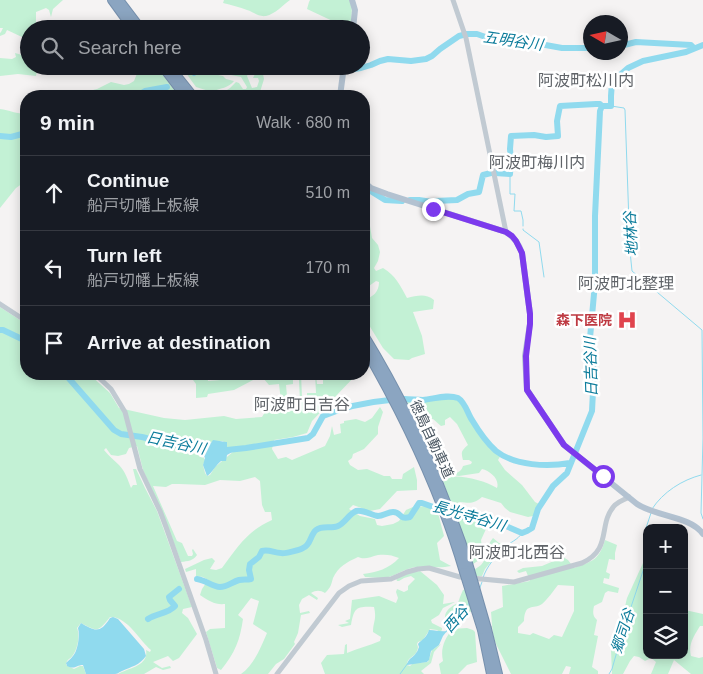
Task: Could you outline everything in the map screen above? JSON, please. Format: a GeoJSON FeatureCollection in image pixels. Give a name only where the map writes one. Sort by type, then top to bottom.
{"type":"FeatureCollection","features":[{"type":"Feature","properties":{"kind":"highway"},"geometry":{"type":"LineString","coordinates":[[112,0],[126,20]]}},
{"type":"Feature","properties":{"kind":"highway"},"geometry":{"type":"LineString","coordinates":[[119,0],[134,20]]}},
{"type":"Feature","properties":{"kind":"highway"},"geometry":{"type":"LineString","coordinates":[[169,75],[180,90]]}},
{"type":"Feature","properties":{"kind":"highway"},"geometry":{"type":"LineString","coordinates":[[176,75],[188,90]]}},
{"type":"Feature","properties":{"kind":"highway","name":"徳島自動車道"},"geometry":{"type":"LineString","coordinates":[[370,347],[423,446],[456,537],[498,674]]}},
{"type":"Feature","properties":{"kind":"highway","name":"徳島自動車道"},"geometry":{"type":"LineString","coordinates":[[370,358],[436,485]]}},
{"type":"Feature","properties":{"kind":"highway","name":"徳島自動車道"},"geometry":{"type":"LineString","coordinates":[[484,630],[491,674]]}},
{"type":"Feature","properties":{"kind":"main road"},"geometry":{"type":"LineString","coordinates":[[352,0],[355,10],[354,20]]}},
{"type":"Feature","properties":{"kind":"main road"},"geometry":{"type":"LineString","coordinates":[[341,90],[342,75]]}},
{"type":"Feature","properties":{"kind":"main road"},"geometry":{"type":"LineString","coordinates":[[370,187],[386,194],[506,232],[512,236],[522,253],[530,314],[526,356],[527,390],[557,437],[574,454],[637,504],[651,512],[685,521],[695,526],[703,534]]}},
{"type":"Feature","properties":{"kind":"street"},"geometry":{"type":"LineString","coordinates":[[453,0],[465,35],[506,232]]}},
{"type":"Feature","properties":{"kind":"street"},"geometry":{"type":"LineString","coordinates":[[0,304],[20,317]]}},
{"type":"Feature","properties":{"kind":"street"},"geometry":{"type":"LineString","coordinates":[[101,380],[111,389],[125,412],[140,469],[160,511],[206,640],[216,674]]}},
{"type":"Feature","properties":{"kind":"street"},"geometry":{"type":"LineString","coordinates":[[277,674],[329,605],[339,593],[349,586],[362,581],[391,579],[407,572],[429,568],[452,575],[468,574],[506,582],[521,580],[582,563],[594,556],[599,549],[611,511],[618,502],[629,497]]}},
{"type":"Feature","properties":{"kind":"green space"},"geometry":{"type":"Polygon","coordinates":[[[0,0],[63,0],[53,9],[51,17],[49,10],[46,8],[36,12],[36,20],[20,20],[20,36],[7,30],[5,34],[0,36],[3,28],[0,28],[0,0]]]}},
{"type":"Feature","properties":{"kind":"green space"},"geometry":{"type":"Polygon","coordinates":[[[224,0],[290,0],[273,13],[263,16],[223,3],[224,0]]]}},
{"type":"Feature","properties":{"kind":"green space"},"geometry":{"type":"Polygon","coordinates":[[[310,0],[349,0],[352,5],[351,20],[330,20],[307,9],[310,0]]]}},
{"type":"Feature","properties":{"kind":"green space"},"geometry":{"type":"Polygon","coordinates":[[[15,53],[20,54],[20,74],[0,76],[0,58],[12,59],[16,57],[15,53]]]}},
{"type":"Feature","properties":{"kind":"green space"},"geometry":{"type":"Polygon","coordinates":[[[136,75],[163,75],[174,90],[93,90],[111,82],[124,85],[134,81],[136,75]]]}},
{"type":"Feature","properties":{"kind":"green space"},"geometry":{"type":"Polygon","coordinates":[[[187,75],[218,75],[234,81],[227,87],[218,90],[206,90],[196,87],[187,75]]]}},
{"type":"Feature","properties":{"kind":"green space"},"geometry":{"type":"Polygon","coordinates":[[[231,75],[248,75],[252,88],[257,87],[259,81],[258,78],[253,78],[254,75],[263,75],[261,90],[227,90],[236,82],[243,89],[246,89],[247,87],[241,77],[231,75]]]}},
{"type":"Feature","properties":{"kind":"green space"},"geometry":{"type":"Polygon","coordinates":[[[0,109],[20,113],[20,185],[0,208],[0,109]]]}},
{"type":"Feature","properties":{"kind":"green space"},"geometry":{"type":"Polygon","coordinates":[[[370,226],[372,238],[378,245],[380,252],[374,268],[376,271],[383,268],[391,274],[407,298],[424,296],[434,300],[433,309],[413,312],[422,336],[425,354],[409,360],[394,359],[383,348],[370,327],[370,297],[378,289],[379,282],[376,281],[370,285],[370,226]]]}},
{"type":"Feature","properties":{"kind":"green space"},"geometry":{"type":"Polygon","coordinates":[[[0,307],[20,320],[20,380],[96,380],[110,393],[119,408],[164,418],[185,420],[224,416],[236,419],[262,417],[268,407],[281,401],[279,384],[269,385],[265,380],[293,380],[293,384],[286,385],[288,407],[294,407],[294,402],[300,401],[299,380],[301,380],[302,397],[307,396],[307,393],[316,393],[315,380],[317,384],[323,384],[323,380],[351,380],[312,421],[307,433],[274,440],[272,449],[278,459],[286,457],[292,460],[325,446],[332,426],[334,435],[341,433],[340,424],[344,423],[344,421],[356,419],[365,422],[372,418],[380,407],[383,412],[378,427],[378,434],[364,449],[353,454],[352,458],[348,461],[350,465],[358,470],[367,469],[384,476],[390,476],[392,479],[402,479],[403,474],[414,467],[417,490],[397,491],[380,509],[370,511],[353,505],[349,509],[360,516],[375,519],[377,525],[382,526],[399,521],[406,510],[413,507],[426,506],[438,513],[444,536],[437,543],[440,560],[451,566],[416,567],[389,577],[377,578],[365,577],[363,574],[391,565],[399,558],[389,555],[358,557],[343,565],[337,571],[330,587],[325,593],[315,591],[311,593],[318,598],[317,600],[309,595],[302,599],[299,605],[300,613],[309,611],[310,613],[301,615],[295,644],[284,659],[276,664],[268,674],[241,674],[260,650],[267,633],[253,624],[259,601],[251,598],[238,615],[243,619],[238,640],[230,658],[221,670],[217,668],[206,632],[210,629],[225,628],[225,604],[212,602],[200,595],[208,580],[196,576],[196,569],[186,572],[185,569],[212,558],[215,561],[210,569],[222,568],[249,534],[272,520],[271,512],[265,512],[262,505],[260,481],[255,477],[240,481],[220,480],[205,485],[172,484],[166,487],[153,486],[177,541],[182,543],[188,556],[192,556],[193,549],[197,555],[192,560],[181,562],[161,509],[143,470],[137,446],[129,448],[126,454],[118,456],[111,455],[106,448],[104,450],[123,470],[131,488],[133,485],[137,485],[133,469],[136,469],[157,511],[192,607],[183,609],[182,613],[188,618],[197,634],[179,658],[173,661],[168,656],[153,662],[162,668],[170,666],[171,668],[163,670],[156,667],[144,674],[118,674],[137,666],[144,660],[146,650],[150,652],[151,650],[122,620],[110,617],[103,626],[97,629],[81,623],[77,628],[78,638],[75,652],[66,665],[74,669],[83,666],[86,674],[0,674],[0,307]],[[213,441],[204,449],[203,457],[205,460],[203,465],[207,476],[234,451],[233,447],[227,447],[223,441],[213,441]]]}},
{"type":"Feature","properties":{"kind":"green space"},"geometry":{"type":"Polygon","coordinates":[[[193,380],[253,380],[234,390],[196,398],[196,384],[193,380]]]}},
{"type":"Feature","properties":{"kind":"green space"},"geometry":{"type":"Polygon","coordinates":[[[447,398],[459,400],[479,433],[501,455],[498,460],[505,470],[539,504],[533,516],[528,517],[510,512],[501,503],[482,497],[477,501],[460,502],[454,511],[452,506],[454,502],[450,501],[442,478],[461,477],[480,481],[497,488],[498,485],[494,476],[482,469],[479,473],[459,476],[450,475],[460,471],[463,466],[472,462],[463,460],[462,452],[468,445],[457,424],[450,417],[445,420],[445,425],[441,426],[433,419],[426,423],[423,420],[424,416],[418,414],[415,415],[414,419],[407,404],[408,400],[425,402],[447,398]]]}},
{"type":"Feature","properties":{"kind":"green space"},"geometry":{"type":"Polygon","coordinates":[[[457,518],[496,524],[486,529],[481,540],[483,556],[473,564],[457,518]]]}},
{"type":"Feature","properties":{"kind":"green space"},"geometry":{"type":"Polygon","coordinates":[[[493,538],[499,543],[507,544],[485,569],[482,576],[476,576],[474,570],[485,559],[493,538]]]}},
{"type":"Feature","properties":{"kind":"green space"},"geometry":{"type":"Polygon","coordinates":[[[605,540],[617,545],[615,560],[609,559],[606,572],[610,574],[609,579],[604,578],[603,583],[619,588],[618,593],[608,591],[605,593],[602,602],[594,606],[593,612],[597,620],[594,635],[598,636],[592,667],[598,671],[598,674],[569,674],[571,667],[566,666],[562,674],[511,674],[496,644],[492,628],[491,612],[503,607],[502,586],[530,581],[526,571],[519,573],[517,571],[523,568],[542,566],[563,557],[574,568],[586,563],[598,556],[605,540]],[[558,585],[542,604],[528,609],[524,621],[518,627],[518,633],[530,635],[533,633],[549,639],[554,635],[562,637],[574,611],[574,586],[558,585]]]}},
{"type":"Feature","properties":{"kind":"green space"},"geometry":{"type":"Polygon","coordinates":[[[643,563],[643,659],[649,659],[645,661],[634,656],[623,674],[612,674],[611,650],[614,634],[620,628],[627,598],[643,563]]]}},
{"type":"Feature","properties":{"kind":"green space"},"geometry":{"type":"Polygon","coordinates":[[[420,571],[437,585],[444,595],[443,604],[455,602],[443,608],[439,615],[431,620],[432,623],[442,628],[442,630],[440,632],[430,629],[423,640],[418,642],[416,653],[408,661],[407,665],[410,666],[413,663],[428,662],[432,650],[441,644],[434,652],[431,663],[421,671],[424,674],[325,674],[321,663],[327,655],[344,654],[345,645],[347,644],[347,653],[380,641],[381,637],[373,632],[374,607],[357,609],[353,615],[351,625],[342,627],[338,625],[349,623],[345,621],[350,619],[352,600],[379,596],[396,603],[398,598],[397,589],[404,592],[408,590],[408,586],[415,579],[411,576],[397,581],[396,578],[420,571]]]}},
{"type":"Feature","properties":{"kind":"green space"},"geometry":{"type":"Polygon","coordinates":[[[466,589],[472,611],[460,617],[459,622],[447,624],[445,614],[458,603],[463,590],[466,589]]]}},
{"type":"Feature","properties":{"kind":"green space"},"geometry":{"type":"Polygon","coordinates":[[[688,611],[703,614],[703,626],[700,626],[694,637],[690,652],[691,656],[703,657],[703,674],[691,674],[674,660],[668,674],[651,674],[656,662],[652,659],[688,659],[688,611]]]}},
{"type":"Feature","properties":{"kind":"green space"},"geometry":{"type":"Polygon","coordinates":[[[467,628],[475,632],[477,662],[467,665],[458,674],[441,674],[439,664],[443,661],[443,648],[447,636],[452,629],[467,628]]]}},
{"type":"Feature","properties":{"kind":"water"},"geometry":{"type":"Polygon","coordinates":[[[213,440],[227,442],[227,447],[233,447],[234,451],[227,455],[226,461],[221,461],[207,476],[203,465],[205,458],[201,450],[204,449],[207,443],[211,443],[213,440]]]}},
{"type":"Feature","properties":{"kind":"water"},"geometry":{"type":"Polygon","coordinates":[[[113,617],[118,619],[144,649],[146,656],[144,659],[115,674],[86,674],[83,665],[67,666],[66,663],[73,656],[78,644],[78,628],[81,623],[97,630],[113,617]]]}},
{"type":"Feature","properties":{"kind":"water"},"geometry":{"type":"Polygon","coordinates":[[[429,630],[447,631],[439,645],[431,651],[427,662],[407,665],[408,661],[415,655],[419,647],[418,644],[429,630]]]}},
{"type":"Feature","properties":{"kind":"waterway","name":"五明谷川"},"geometry":{"type":"LineString","coordinates":[[370,65],[388,59],[411,61],[426,59],[459,36],[467,34],[477,34],[494,40],[518,40],[562,48],[583,48]]}},
{"type":"Feature","properties":{"kind":"waterway","name":"五明谷川"},"geometry":{"type":"LineString","coordinates":[[628,44],[636,42],[691,45],[694,48]]}},
{"type":"Feature","properties":{"kind":"waterway","name":"日吉谷川"},"geometry":{"type":"LineString","coordinates":[[197,579],[220,587],[239,580],[251,579],[250,564],[259,557],[262,551],[283,553],[306,547],[316,530],[338,526],[356,511],[378,516],[396,512],[406,518],[410,517],[419,503],[422,503],[459,516],[492,520],[522,533],[532,528],[538,509],[553,486],[567,473],[592,411],[594,372],[590,338],[595,283],[595,216],[600,111],[602,106],[611,106],[612,82],[628,68],[643,61],[686,52],[703,45]]}},
{"type":"Feature","properties":{"kind":"waterway","name":"五明谷川"},"geometry":{"type":"LineString","coordinates":[[150,90],[167,87]]}},
{"type":"Feature","properties":{"kind":"waterway"},"geometry":{"type":"LineString","coordinates":[[495,173],[510,174],[511,136],[558,136],[557,121],[560,106],[596,104],[602,106]]}},
{"type":"Feature","properties":{"kind":"waterway","name":"地林谷"},"geometry":{"type":"LineString","coordinates":[[611,106],[624,108],[625,110],[632,271],[702,330],[703,438],[701,513],[703,519]]}},
{"type":"Feature","properties":{"kind":"waterway","name":"五明谷川"},"geometry":{"type":"LineString","coordinates":[[0,136],[11,137],[20,135]]}},
{"type":"Feature","properties":{"kind":"waterway"},"geometry":{"type":"LineString","coordinates":[[435,201],[457,200],[468,194],[479,192],[483,175],[491,173]]}},
{"type":"Feature","properties":{"kind":"waterway"},"geometry":{"type":"LineString","coordinates":[[510,174],[510,194],[515,194],[514,211],[521,211],[523,226]]}},
{"type":"Feature","properties":{"kind":"waterway"},"geometry":{"type":"LineString","coordinates":[[370,191],[385,200],[402,201]]}},
{"type":"Feature","properties":{"kind":"waterway"},"geometry":{"type":"LineString","coordinates":[[410,200],[432,202]]}},
{"type":"Feature","properties":{"kind":"waterway"},"geometry":{"type":"LineString","coordinates":[[523,229],[539,242],[544,277]]}},
{"type":"Feature","properties":{"kind":"waterway","name":"日吉谷川"},"geometry":{"type":"LineString","coordinates":[[0,330],[20,338]]}},
{"type":"Feature","properties":{"kind":"waterway","name":"日吉谷川"},"geometry":{"type":"LineString","coordinates":[[70,380],[114,430],[121,434],[142,437],[188,449],[198,448],[210,452]]}},
{"type":"Feature","properties":{"kind":"waterway","name":"日吉谷川"},"geometry":{"type":"LineString","coordinates":[[404,399],[423,400],[449,396],[458,398],[463,402],[474,424],[486,441],[504,456],[512,460],[532,464],[552,465],[570,463]]}},
{"type":"Feature","properties":{"kind":"waterway","name":"日吉谷川"},"geometry":{"type":"LineString","coordinates":[[227,450],[308,438],[313,434],[323,416],[356,405],[390,400]]}},
{"type":"Feature","properties":{"kind":"waterway","name":"郷司谷"},"geometry":{"type":"LineString","coordinates":[[652,509],[662,497],[674,488],[687,480],[701,475]]}},
{"type":"Feature","properties":{"kind":"waterway","name":"郷司谷"},"geometry":{"type":"LineString","coordinates":[[647,524],[651,513]]}},
{"type":"Feature","properties":{"kind":"waterway","name":"西谷"},"geometry":{"type":"LineString","coordinates":[[483,578],[486,570],[495,558],[522,533]]}},
{"type":"Feature","properties":{"kind":"waterway","name":"郷司谷"},"geometry":{"type":"LineString","coordinates":[[609,674],[644,569]]}},
{"type":"Feature","properties":{"kind":"waterway","name":"西谷"},"geometry":{"type":"LineString","coordinates":[[479,590],[482,582]]}},
{"type":"Feature","properties":{"kind":"waterway","name":"長光寺谷川"},"geometry":{"type":"LineString","coordinates":[[148,619],[169,611],[175,606],[169,597],[179,589]]}},
{"type":"Feature","properties":{"kind":"waterway","name":"西谷"},"geometry":{"type":"LineString","coordinates":[[446,632],[452,618],[459,611],[466,611],[469,602]]}},
{"type":"Feature","properties":{"kind":"waterway","name":"西谷"},"geometry":{"type":"LineString","coordinates":[[400,674],[408,663]]}},
{"type":"Feature","properties":{"kind":"place","name":"森下医院"},"geometry":{"type":"Point","coordinates":[627,320]}},
{"type":"Feature","properties":{"kind":"district","name":"阿波町松川内"},"geometry":{"type":"Point","coordinates":[586,80]}},
{"type":"Feature","properties":{"kind":"district","name":"阿波町梅川内"},"geometry":{"type":"Point","coordinates":[537,162]}},
{"type":"Feature","properties":{"kind":"district","name":"阿波町北整理"},"geometry":{"type":"Point","coordinates":[626,283]}},
{"type":"Feature","properties":{"kind":"district","name":"阿波町日吉谷"},"geometry":{"type":"Point","coordinates":[302,404]}},
{"type":"Feature","properties":{"kind":"district","name":"阿波町北西谷"},"geometry":{"type":"Point","coordinates":[517,552]}},
{"type":"Feature","properties":{"kind":"route"},"geometry":{"type":"LineString","coordinates":[[433,209],[506,232],[512,236],[520,247],[530,314],[525,369],[527,390],[564,445],[603,476]]}}]}
